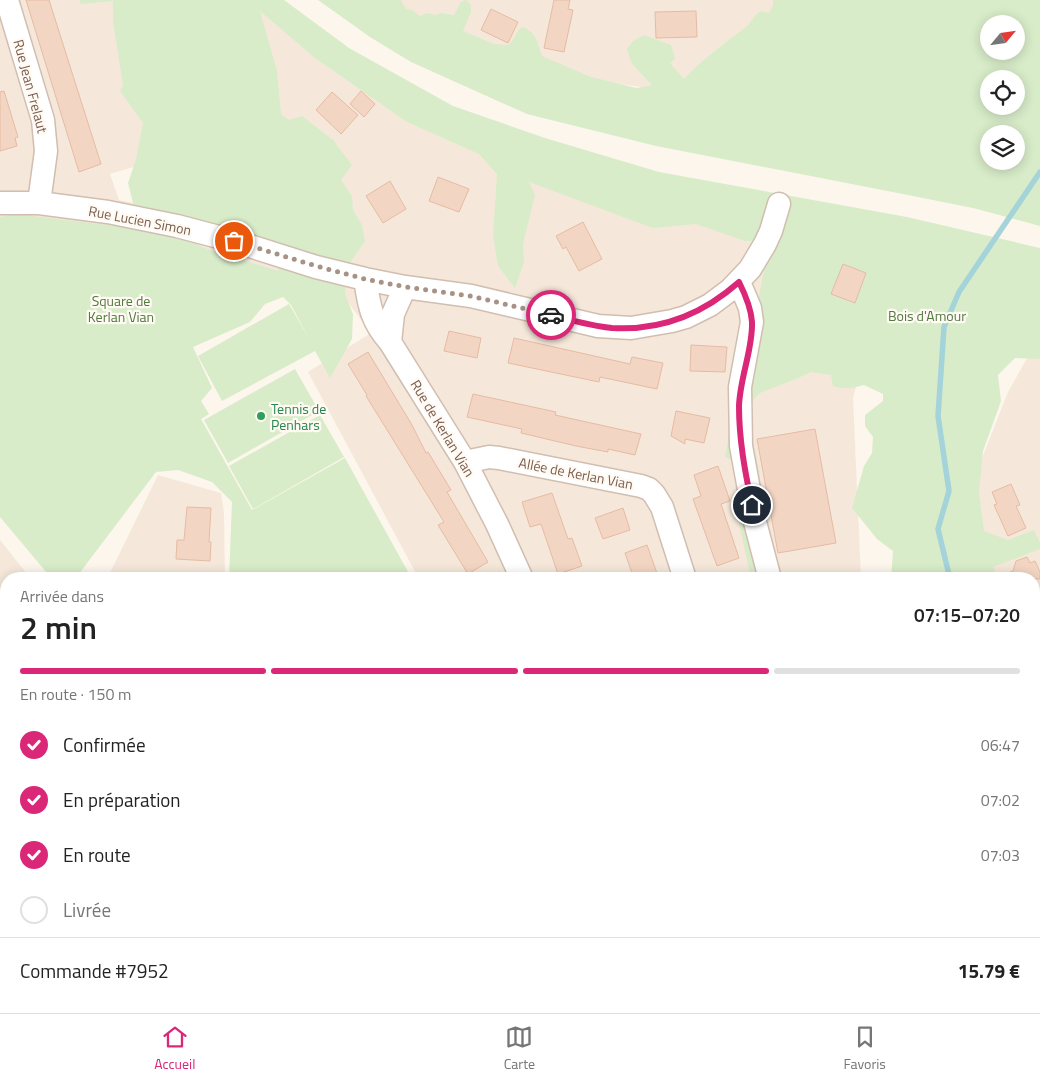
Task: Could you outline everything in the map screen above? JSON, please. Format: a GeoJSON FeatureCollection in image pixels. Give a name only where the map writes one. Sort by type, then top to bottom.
{"type":"FeatureCollection","features":[{"type":"Feature","properties":{"kind":"street","name":"Rue Jean Frelaut"},"geometry":{"type":"LineString","coordinates":[[7,0],[43,120],[46,151],[39,203]]}},
{"type":"Feature","properties":{"kind":"street","name":"Rue Lucien Simon"},"geometry":{"type":"LineString","coordinates":[[0,203],[39,203],[108,212],[177,226],[365,279],[471,296],[598,326],[631,328],[672,322],[686,317],[710,305],[739,282],[750,269],[765,244],[779,204]]}},
{"type":"Feature","properties":{"kind":"street","name":"Rue de Kerlan Vian"},"geometry":{"type":"LineString","coordinates":[[365,279],[370,309],[375,323],[390,342],[465,462],[498,524],[519,572]]}},
{"type":"Feature","properties":{"kind":"street"},"geometry":{"type":"LineString","coordinates":[[739,282],[750,308],[752,322],[740,388],[740,446],[755,522],[768,572]]}},
{"type":"Feature","properties":{"kind":"street"},"geometry":{"type":"LineString","coordinates":[[390,342],[393,314],[406,287]]}},
{"type":"Feature","properties":{"kind":"street","name":"Allée de Kerlan Vian"},"geometry":{"type":"LineString","coordinates":[[465,462],[489,457],[499,458],[581,473],[649,489],[659,499],[683,572]]}},
{"type":"Feature","properties":{"kind":"shaded area"},"geometry":{"type":"Polygon","coordinates":[[[0,0],[134,0],[170,156],[110,174],[119,200],[180,213],[290,205],[258,0],[363,80],[893,252],[853,398],[861,572],[415,572],[308,372],[371,333],[347,301],[0,221],[0,0]]]}},
{"type":"Feature","properties":{"kind":"shaded area"},"geometry":{"type":"Polygon","coordinates":[[[375,0],[783,0],[737,102],[563,75],[375,0]]]}},
{"type":"Feature","properties":{"kind":"shaded area"},"geometry":{"type":"Polygon","coordinates":[[[1040,335],[1040,572],[968,572],[977,471],[1008,392],[1040,335]]]}},
{"type":"Feature","properties":{"kind":"shaded area"},"geometry":{"type":"Polygon","coordinates":[[[158,475],[221,493],[224,513],[225,572],[110,572],[158,475]]]}},
{"type":"Feature","properties":{"kind":"shaded area"},"geometry":{"type":"Polygon","coordinates":[[[0,540],[25,572],[0,572],[0,540]]]}},
{"type":"Feature","properties":{"kind":"green space","name":"Bois d'Amour"},"geometry":{"type":"Polygon","coordinates":[[[79,0],[284,0],[349,48],[453,106],[545,138],[659,172],[907,217],[1040,248],[1040,359],[1015,358],[998,375],[1001,401],[983,451],[979,492],[984,531],[1008,540],[1034,530],[1040,543],[1040,549],[993,567],[995,572],[892,572],[893,551],[877,539],[852,508],[864,466],[872,453],[873,437],[865,426],[865,415],[883,401],[883,394],[864,385],[849,388],[833,386],[831,375],[811,372],[760,393],[752,401],[750,427],[776,572],[750,572],[736,509],[739,463],[725,457],[729,435],[735,423],[766,253],[771,241],[745,241],[696,224],[653,228],[529,182],[535,195],[523,244],[524,262],[515,288],[498,266],[493,236],[497,174],[479,154],[407,122],[315,58],[260,11],[277,71],[281,114],[289,120],[302,116],[333,140],[352,165],[341,180],[352,196],[353,210],[362,225],[365,241],[347,267],[345,294],[353,314],[352,339],[330,378],[315,351],[222,401],[198,356],[289,304],[310,340],[291,305],[283,297],[265,304],[250,322],[193,347],[212,388],[201,401],[209,414],[201,419],[252,510],[345,458],[408,572],[229,572],[232,502],[212,482],[178,470],[156,472],[80,572],[46,572],[0,517],[0,217],[17,214],[140,229],[176,236],[215,252],[279,271],[267,245],[134,207],[128,183],[136,159],[143,123],[120,91],[123,85],[113,22],[113,1],[81,4],[79,0]]]}},
{"type":"Feature","properties":{"kind":"green space"},"geometry":{"type":"Polygon","coordinates":[[[318,0],[401,0],[406,9],[412,10],[420,16],[427,13],[454,15],[461,2],[466,0],[471,5],[471,12],[463,31],[494,44],[508,45],[522,27],[534,35],[542,56],[591,77],[637,88],[652,85],[632,64],[627,49],[633,41],[644,35],[671,45],[675,59],[670,63],[684,79],[707,57],[748,25],[756,14],[762,11],[769,13],[773,0],[1040,0],[1040,226],[973,208],[656,146],[527,114],[411,62],[370,37],[318,0]]]}},
{"type":"Feature","properties":{"kind":"green space","name":"Tennis de Penhars"},"geometry":{"type":"Polygon","coordinates":[[[295,369],[319,411],[228,463],[204,420],[295,369]]]}},
{"type":"Feature","properties":{"kind":"green space"},"geometry":{"type":"Polygon","coordinates":[[[320,415],[344,457],[253,509],[229,466],[320,415]]]}},
{"type":"Feature","properties":{"kind":"building"},"geometry":{"type":"Polygon","coordinates":[[[26,0],[49,0],[101,164],[79,172],[26,0]]]}},
{"type":"Feature","properties":{"kind":"building"},"geometry":{"type":"Polygon","coordinates":[[[554,0],[570,0],[568,9],[573,10],[564,52],[544,48],[554,0]]]}},
{"type":"Feature","properties":{"kind":"building"},"geometry":{"type":"Polygon","coordinates":[[[491,9],[518,22],[508,43],[481,30],[491,9]]]}},
{"type":"Feature","properties":{"kind":"building"},"geometry":{"type":"Polygon","coordinates":[[[696,11],[697,37],[656,38],[655,12],[696,11]]]}},
{"type":"Feature","properties":{"kind":"building"},"geometry":{"type":"Polygon","coordinates":[[[4,91],[18,137],[15,138],[17,146],[0,151],[0,92],[4,91]]]}},
{"type":"Feature","properties":{"kind":"building"},"geometry":{"type":"Polygon","coordinates":[[[361,91],[375,104],[364,117],[350,104],[361,91]]]}},
{"type":"Feature","properties":{"kind":"building"},"geometry":{"type":"Polygon","coordinates":[[[332,92],[358,115],[341,134],[316,110],[332,92]]]}},
{"type":"Feature","properties":{"kind":"building"},"geometry":{"type":"Polygon","coordinates":[[[438,177],[469,189],[459,212],[429,201],[438,177]]]}},
{"type":"Feature","properties":{"kind":"building"},"geometry":{"type":"Polygon","coordinates":[[[390,181],[406,209],[383,223],[366,196],[390,181]]]}},
{"type":"Feature","properties":{"kind":"building"},"geometry":{"type":"Polygon","coordinates":[[[583,222],[602,259],[579,271],[566,247],[563,249],[556,236],[583,222]]]}},
{"type":"Feature","properties":{"kind":"building"},"geometry":{"type":"Polygon","coordinates":[[[843,264],[866,273],[855,303],[831,294],[843,264]]]}},
{"type":"Feature","properties":{"kind":"building"},"geometry":{"type":"Polygon","coordinates":[[[449,331],[481,338],[477,358],[444,351],[449,331]]]}},
{"type":"Feature","properties":{"kind":"building"},"geometry":{"type":"Polygon","coordinates":[[[514,338],[630,364],[632,357],[663,363],[657,389],[600,377],[599,382],[508,363],[514,338]]]}},
{"type":"Feature","properties":{"kind":"building"},"geometry":{"type":"Polygon","coordinates":[[[691,345],[727,347],[725,372],[690,371],[691,345]]]}},
{"type":"Feature","properties":{"kind":"building"},"geometry":{"type":"Polygon","coordinates":[[[368,352],[412,425],[426,453],[428,452],[451,490],[447,492],[488,562],[471,572],[467,572],[438,525],[444,522],[348,364],[368,352]]]}},
{"type":"Feature","properties":{"kind":"building"},"geometry":{"type":"Polygon","coordinates":[[[473,394],[556,412],[555,415],[641,434],[635,455],[608,449],[608,452],[576,446],[521,433],[522,429],[467,417],[473,394]]]}},
{"type":"Feature","properties":{"kind":"building"},"geometry":{"type":"Polygon","coordinates":[[[676,411],[710,418],[704,443],[685,439],[685,444],[671,436],[676,411]]]}},
{"type":"Feature","properties":{"kind":"building"},"geometry":{"type":"Polygon","coordinates":[[[815,429],[836,543],[778,553],[757,439],[815,429]]]}},
{"type":"Feature","properties":{"kind":"building"},"geometry":{"type":"Polygon","coordinates":[[[718,466],[730,501],[721,504],[739,558],[717,566],[693,499],[701,496],[694,475],[718,466]]]}},
{"type":"Feature","properties":{"kind":"building"},"geometry":{"type":"Polygon","coordinates":[[[1011,484],[1020,505],[1016,506],[1026,528],[1008,536],[994,505],[997,504],[992,492],[1011,484]]]}},
{"type":"Feature","properties":{"kind":"building"},"geometry":{"type":"Polygon","coordinates":[[[552,493],[568,539],[572,538],[582,566],[564,572],[557,572],[541,524],[530,527],[522,502],[552,493]]]}},
{"type":"Feature","properties":{"kind":"building"},"geometry":{"type":"Polygon","coordinates":[[[187,507],[211,508],[210,561],[176,559],[177,540],[184,540],[187,507]]]}},
{"type":"Feature","properties":{"kind":"building"},"geometry":{"type":"Polygon","coordinates":[[[623,508],[630,530],[603,539],[595,518],[623,508]]]}},
{"type":"Feature","properties":{"kind":"building"},"geometry":{"type":"Polygon","coordinates":[[[647,545],[657,572],[632,572],[625,553],[647,545]]]}},
{"type":"Feature","properties":{"kind":"building"},"geometry":{"type":"Polygon","coordinates":[[[1027,557],[1030,563],[1035,561],[1040,572],[1011,572],[1013,571],[1016,561],[1027,557]]]}},
{"type":"Feature","properties":{"kind":"waterway"},"geometry":{"type":"LineString","coordinates":[[948,572],[938,529],[949,491],[938,416],[944,327],[959,292],[1040,172]]}},
{"type":"Feature","properties":{"kind":"way so far"},"geometry":{"type":"LineString","coordinates":[[234,241],[365,279],[471,296],[551,315]]}},
{"type":"Feature","properties":{"kind":"place","name":"Tennis de Penhars"},"geometry":{"type":"Point","coordinates":[261,416]}},
{"type":"Feature","properties":{"kind":"route"},"geometry":{"type":"LineString","coordinates":[[551,315],[612,328],[655,325],[686,317],[710,305],[739,282],[750,308],[752,322],[740,388],[739,404],[740,446],[752,505]]}},
{"type":"Feature","properties":{"kind":"park label","name":"Square de Kerlan Vian"},"geometry":{"type":"Point","coordinates":[121,308]}}]}
